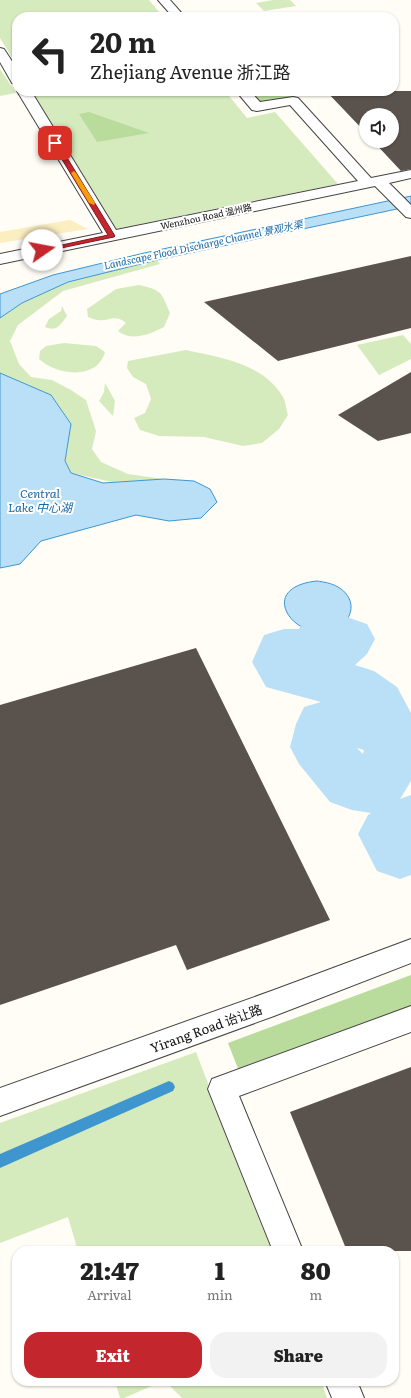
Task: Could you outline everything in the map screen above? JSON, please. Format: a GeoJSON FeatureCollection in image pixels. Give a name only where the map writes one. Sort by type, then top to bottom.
{"type":"FeatureCollection","features":[{"type":"Feature","properties":{"kind":"street"},"geometry":{"type":"LineString","coordinates":[[164,0],[175,12]]}},
{"type":"Feature","properties":{"kind":"street"},"geometry":{"type":"LineString","coordinates":[[0,52],[12,72]]}},
{"type":"Feature","properties":{"kind":"street"},"geometry":{"type":"LineString","coordinates":[[27,96],[112,236]]}},
{"type":"Feature","properties":{"kind":"street"},"geometry":{"type":"LineString","coordinates":[[247,96],[257,108],[293,101],[375,182],[411,214]]}},
{"type":"Feature","properties":{"kind":"street","name":"Wenzhou Road 温州路"},"geometry":{"type":"LineString","coordinates":[[0,259],[411,174]]}},
{"type":"Feature","properties":{"kind":"street","name":"Yirang Road 诒让路"},"geometry":{"type":"LineString","coordinates":[[0,1102],[267,1006],[411,951]]}},
{"type":"Feature","properties":{"kind":"street"},"geometry":{"type":"LineString","coordinates":[[286,1246],[222,1089],[411,1019]]}},
{"type":"Feature","properties":{"kind":"street"},"geometry":{"type":"LineString","coordinates":[[343,1386],[348,1398]]}},
{"type":"Feature","properties":{"kind":"green space"},"geometry":{"type":"Polygon","coordinates":[[[0,0],[149,0],[159,12],[12,12],[12,58],[0,38],[0,0]]]}},
{"type":"Feature","properties":{"kind":"green space"},"geometry":{"type":"Polygon","coordinates":[[[273,0],[290,0],[296,6],[264,11],[256,3],[273,0]]]}},
{"type":"Feature","properties":{"kind":"green space"},"geometry":{"type":"Polygon","coordinates":[[[0,69],[12,87],[12,94],[0,96],[0,69]]]}},
{"type":"Feature","properties":{"kind":"green space"},"geometry":{"type":"Polygon","coordinates":[[[35,96],[229,96],[247,118],[275,112],[338,184],[116,229],[35,96]]]}},
{"type":"Feature","properties":{"kind":"green space"},"geometry":{"type":"Polygon","coordinates":[[[253,96],[294,96],[296,98],[260,105],[253,96]]]}},
{"type":"Feature","properties":{"kind":"green space"},"geometry":{"type":"Polygon","coordinates":[[[89,112],[149,133],[97,142],[79,114],[89,112]]]}},
{"type":"Feature","properties":{"kind":"green space"},"geometry":{"type":"Polygon","coordinates":[[[157,260],[160,264],[63,291],[18,325],[10,341],[19,364],[31,377],[52,380],[86,400],[96,431],[92,449],[101,462],[128,474],[164,479],[112,482],[71,473],[65,461],[71,423],[51,395],[0,373],[0,318],[22,303],[68,282],[157,260]]]}},
{"type":"Feature","properties":{"kind":"green space"},"geometry":{"type":"Polygon","coordinates":[[[139,285],[157,291],[165,300],[170,313],[164,327],[141,336],[129,336],[118,331],[126,323],[122,320],[115,318],[97,320],[88,317],[87,309],[116,289],[139,285]]]}},
{"type":"Feature","properties":{"kind":"green space"},"geometry":{"type":"Polygon","coordinates":[[[62,306],[67,316],[58,327],[53,329],[45,327],[49,319],[61,311],[62,306]]]}},
{"type":"Feature","properties":{"kind":"green space"},"geometry":{"type":"Polygon","coordinates":[[[403,335],[411,344],[411,359],[379,375],[357,345],[403,335]]]}},
{"type":"Feature","properties":{"kind":"green space"},"geometry":{"type":"Polygon","coordinates":[[[64,343],[96,346],[105,352],[101,361],[94,368],[85,371],[75,372],[55,369],[39,359],[40,351],[46,346],[64,343]]]}},
{"type":"Feature","properties":{"kind":"green space"},"geometry":{"type":"Polygon","coordinates":[[[186,350],[227,359],[253,369],[264,376],[275,386],[285,401],[288,415],[279,429],[262,443],[243,446],[204,437],[159,436],[140,430],[134,418],[145,413],[151,399],[146,384],[133,377],[127,368],[128,361],[186,350]]]}},
{"type":"Feature","properties":{"kind":"green space"},"geometry":{"type":"Polygon","coordinates":[[[105,383],[115,401],[113,416],[99,401],[104,392],[105,383]]]}},
{"type":"Feature","properties":{"kind":"green space"},"geometry":{"type":"Polygon","coordinates":[[[411,975],[411,1007],[239,1071],[228,1043],[411,975]]]}},
{"type":"Feature","properties":{"kind":"green space"},"geometry":{"type":"Polygon","coordinates":[[[196,1052],[270,1246],[77,1246],[68,1217],[0,1243],[0,1123],[196,1052]]]}},
{"type":"Feature","properties":{"kind":"green space"},"geometry":{"type":"Polygon","coordinates":[[[116,1386],[152,1386],[124,1398],[120,1398],[116,1386]]]}},
{"type":"Feature","properties":{"kind":"green space"},"geometry":{"type":"Polygon","coordinates":[[[170,1386],[323,1386],[327,1398],[182,1398],[170,1386]]]}},
{"type":"Feature","properties":{"kind":"sand"},"geometry":{"type":"Polygon","coordinates":[[[70,220],[88,229],[0,243],[0,232],[70,220]]]}},
{"type":"Feature","properties":{"kind":"water","name":"Landscape Flood Discharge Channel 景观水渠"},"geometry":{"type":"Polygon","coordinates":[[[411,196],[411,206],[157,260],[68,282],[22,303],[0,318],[0,294],[53,275],[144,253],[411,196]]]}},
{"type":"Feature","properties":{"kind":"water","name":"Central Lake 中心湖"},"geometry":{"type":"Polygon","coordinates":[[[0,373],[51,395],[71,424],[65,461],[71,473],[103,483],[164,479],[194,481],[210,489],[217,502],[201,518],[169,521],[136,515],[41,541],[20,564],[0,568],[0,373]]]}},
{"type":"Feature","properties":{"kind":"water"},"geometry":{"type":"Polygon","coordinates":[[[317,581],[325,582],[338,587],[347,595],[351,606],[349,617],[345,622],[340,626],[325,632],[311,630],[298,625],[289,616],[285,605],[287,594],[297,586],[317,581]]]}},
{"type":"Feature","properties":{"kind":"building"},"geometry":{"type":"Polygon","coordinates":[[[399,91],[411,91],[411,169],[401,171],[380,148],[399,148],[399,108],[359,108],[359,126],[331,96],[399,96],[399,91]]]}},
{"type":"Feature","properties":{"kind":"building"},"geometry":{"type":"Polygon","coordinates":[[[411,256],[411,328],[278,361],[204,302],[411,256]]]}},
{"type":"Feature","properties":{"kind":"building"},"geometry":{"type":"Polygon","coordinates":[[[411,372],[411,433],[378,441],[338,415],[411,372]]]}},
{"type":"Feature","properties":{"kind":"building"},"geometry":{"type":"Polygon","coordinates":[[[196,648],[330,920],[187,970],[176,945],[0,1005],[0,705],[196,648]]]}},
{"type":"Feature","properties":{"kind":"building"},"geometry":{"type":"Polygon","coordinates":[[[411,1067],[411,1251],[399,1251],[399,1246],[345,1246],[290,1112],[411,1067]]]}},
{"type":"Feature","properties":{"kind":"waterway"},"geometry":{"type":"LineString","coordinates":[[326,631],[347,639],[333,652],[284,650],[280,662],[286,671],[354,687],[376,703],[386,722],[379,729],[366,727],[352,721],[336,721],[325,724],[320,747],[352,784],[374,788],[385,772],[389,761],[411,753]]}},
{"type":"Feature","properties":{"kind":"waterway"},"geometry":{"type":"LineString","coordinates":[[411,822],[403,828],[390,834],[400,851],[411,847]]}},
{"type":"Feature","properties":{"kind":"waterway"},"geometry":{"type":"LineString","coordinates":[[0,1161],[169,1087]]}},
{"type":"Feature","properties":{"kind":"slow traffic"},"geometry":{"type":"LineString","coordinates":[[74,173],[92,203]]}},
{"type":"Feature","properties":{"kind":"route"},"geometry":{"type":"LineString","coordinates":[[42,250],[112,236],[55,143]]}}]}
